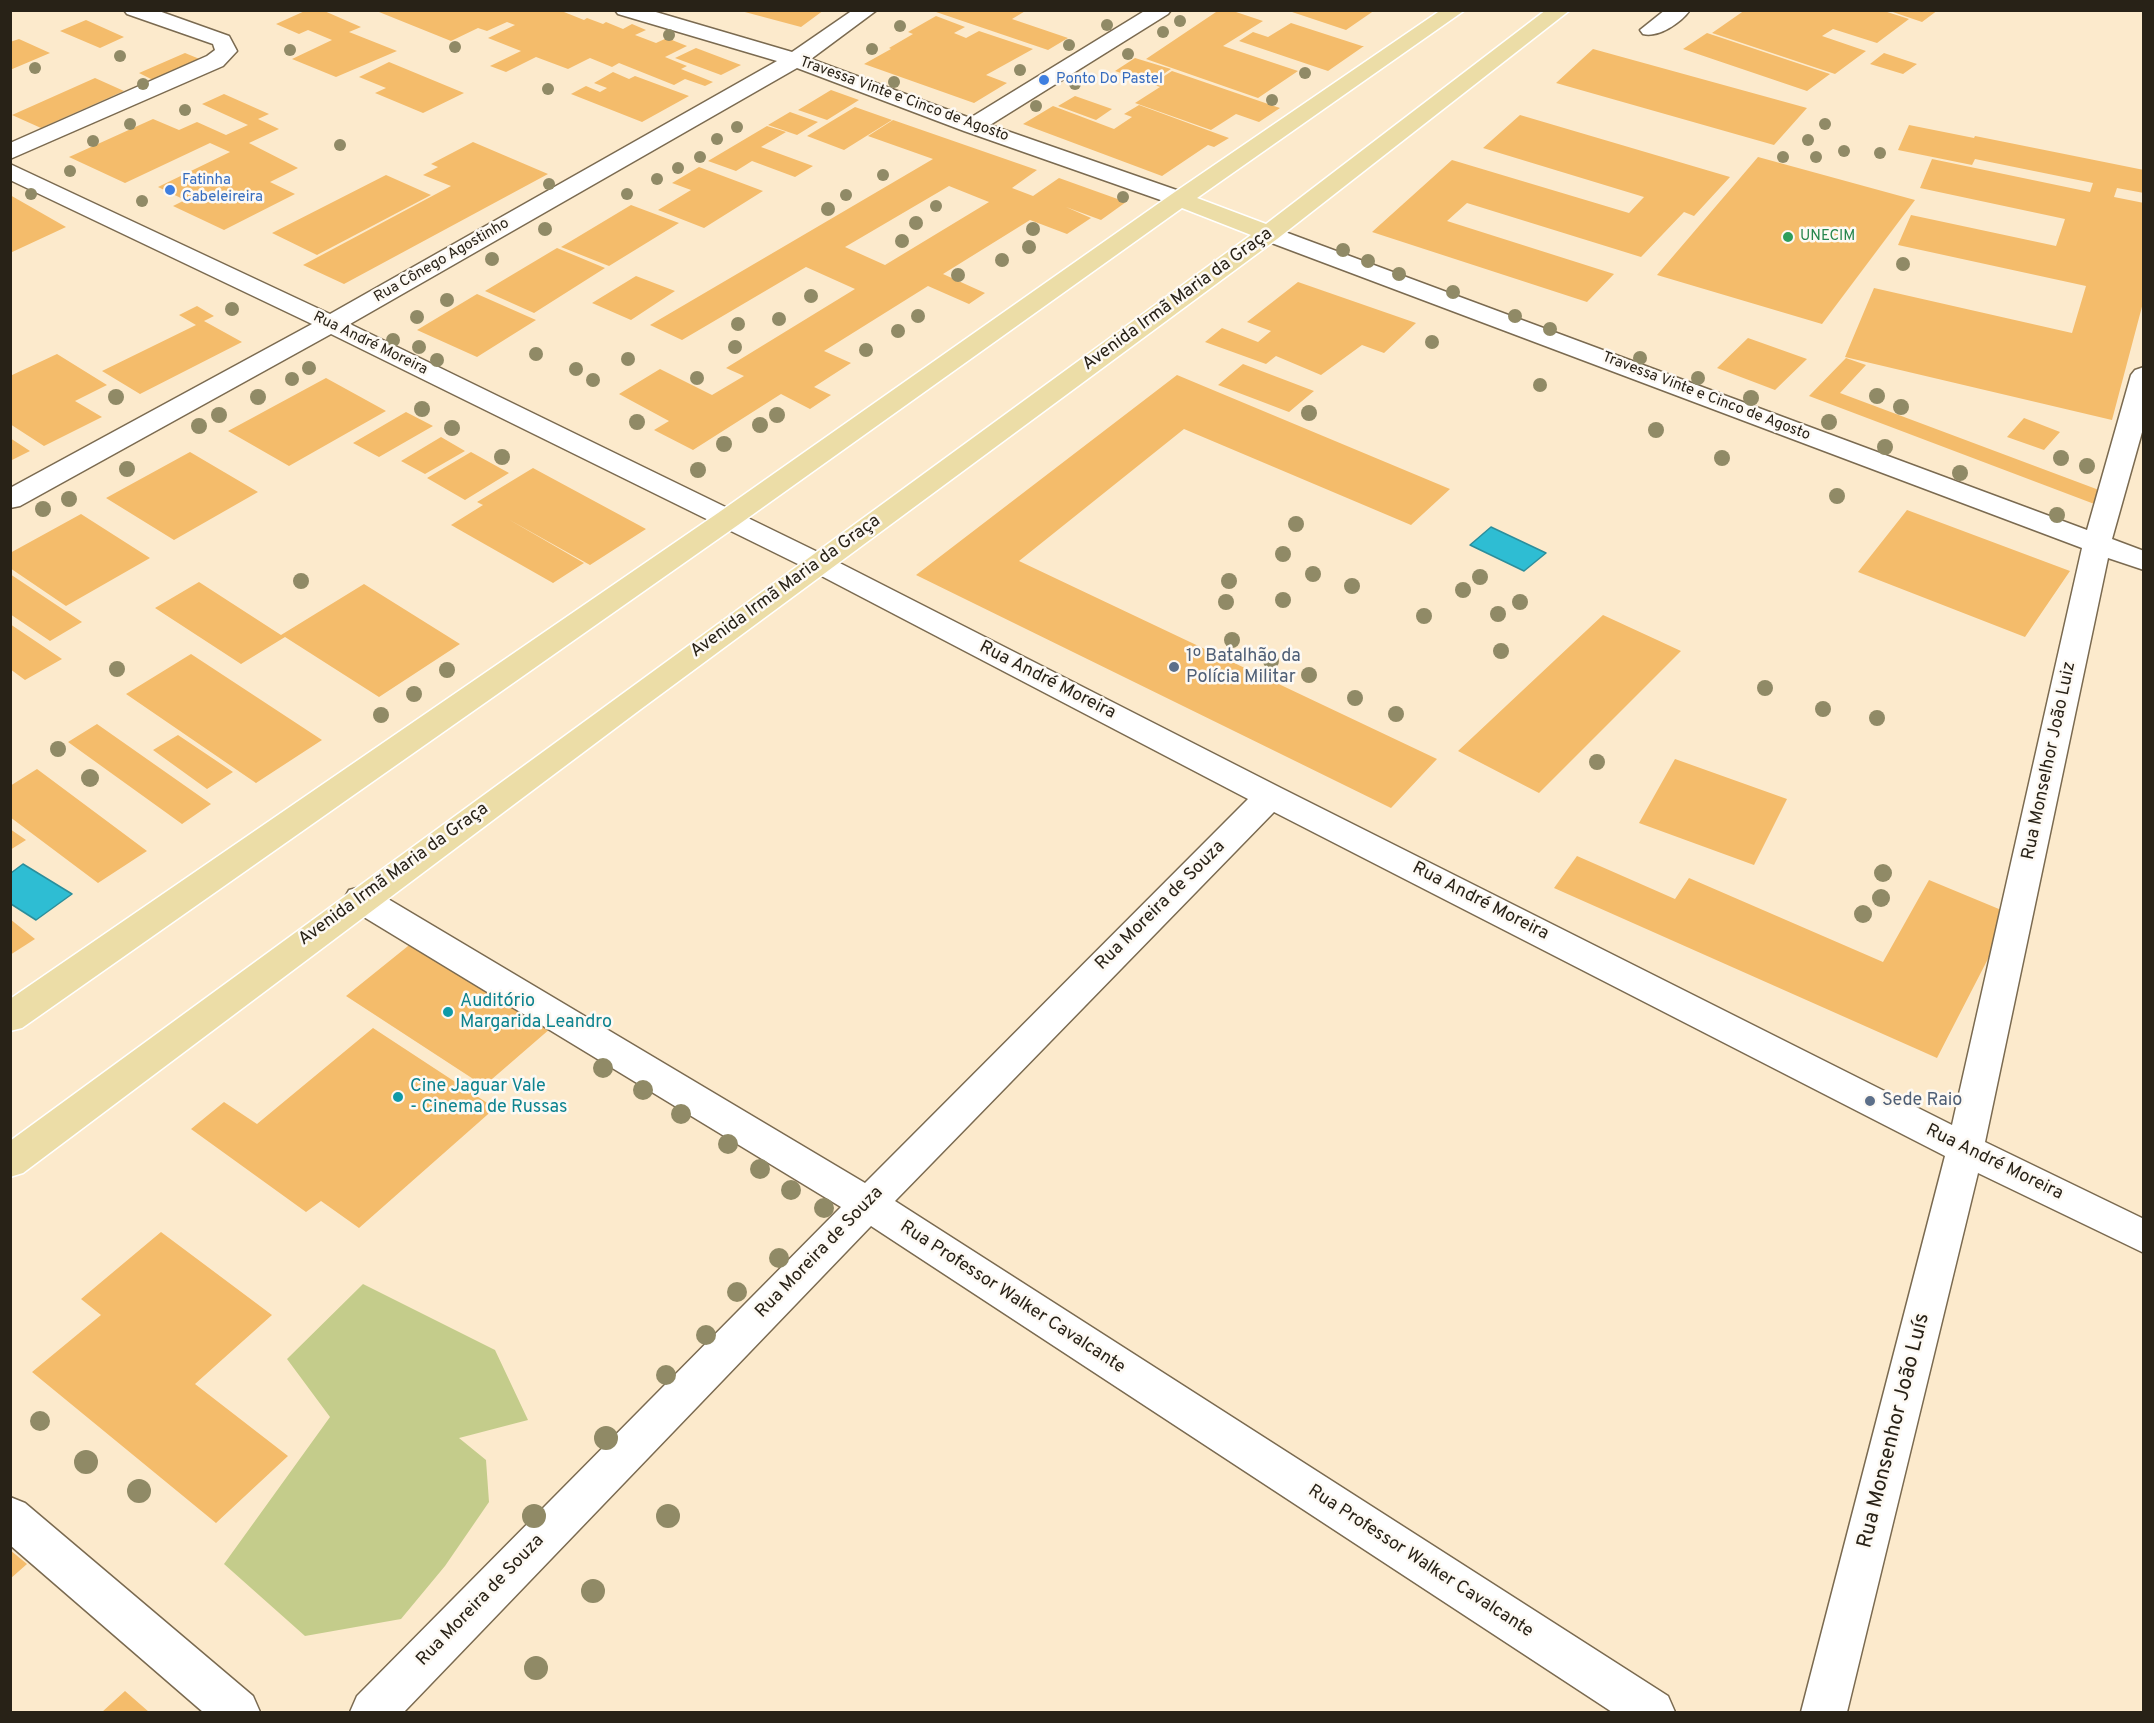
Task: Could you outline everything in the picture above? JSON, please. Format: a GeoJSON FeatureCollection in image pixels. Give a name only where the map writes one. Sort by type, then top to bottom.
{"type":"FeatureCollection","features":[{"type":"Feature","properties":{"kind":"main road"},"geometry":{"type":"LineString","coordinates":[[10,1018],[728,519],[1180,199],[1455,10]]}},
{"type":"Feature","properties":{"kind":"main road","name":"Avenida Irmã Maria da Graça"},"geometry":{"type":"LineString","coordinates":[[10,1162],[361,899],[1269,234],[1497,56],[1560,10]]}},
{"type":"Feature","properties":{"kind":"main road"},"geometry":{"type":"LineString","coordinates":[[1180,199],[1269,234]]}},
{"type":"Feature","properties":{"kind":"street"},"geometry":{"type":"LineString","coordinates":[[10,152],[215,61],[226,51],[222,40],[134,10]]}},
{"type":"Feature","properties":{"kind":"street","name":"Travessa Vinte e Cinco de Agosto"},"geometry":{"type":"LineString","coordinates":[[625,10],[795,60],[972,126],[1180,199]]}},
{"type":"Feature","properties":{"kind":"street","name":"Rua Cônego Agostinho"},"geometry":{"type":"LineString","coordinates":[[10,500],[331,324],[795,60],[867,10]]}},
{"type":"Feature","properties":{"kind":"street"},"geometry":{"type":"LineString","coordinates":[[972,126],[1161,10]]}},
{"type":"Feature","properties":{"kind":"street"},"geometry":{"type":"LineString","coordinates":[[1650,30],[1680,10]]}},
{"type":"Feature","properties":{"kind":"street","name":"Rua André Moreira"},"geometry":{"type":"LineString","coordinates":[[10,171],[331,324],[818,563],[1270,796],[1965,1149],[2144,1237]]}},
{"type":"Feature","properties":{"kind":"street","name":"Travessa Vinte e Cinco de Agosto"},"geometry":{"type":"LineString","coordinates":[[1269,234],[2144,561]]}},
{"type":"Feature","properties":{"kind":"street","name":"Rua Monselhor João Luiz"},"geometry":{"type":"LineString","coordinates":[[1965,1149],[2097,544],[2144,375]]}},
{"type":"Feature","properties":{"kind":"street","name":"Rua Moreira de Souza"},"geometry":{"type":"LineString","coordinates":[[373,1713],[868,1204],[1270,796]]}},
{"type":"Feature","properties":{"kind":"street","name":"Rua Professor Walker Cavalcante"},"geometry":{"type":"LineString","coordinates":[[361,899],[868,1204],[1652,1713]]}},
{"type":"Feature","properties":{"kind":"street","name":"Rua Monsenhor João Luís"},"geometry":{"type":"LineString","coordinates":[[1824,1713],[1965,1149]]}},
{"type":"Feature","properties":{"kind":"street"},"geometry":{"type":"LineString","coordinates":[[10,1517],[237,1713]]}},
{"type":"Feature","properties":{"kind":"green space"},"geometry":{"type":"Polygon","coordinates":[[[363,1284],[495,1350],[528,1420],[459,1438],[486,1460],[489,1502],[445,1566],[401,1619],[305,1636],[224,1564],[330,1417],[287,1359],[363,1284]]]}},
{"type":"Feature","properties":{"kind":"water"},"geometry":{"type":"Polygon","coordinates":[[[1491,527],[1546,553],[1524,571],[1470,545],[1491,527]]]}},
{"type":"Feature","properties":{"kind":"water"},"geometry":{"type":"Polygon","coordinates":[[[23,864],[72,894],[36,920],[11,904],[11,873],[23,864]]]}},
{"type":"Feature","properties":{"kind":"building"},"geometry":{"type":"Polygon","coordinates":[[[307,10],[322,10],[361,27],[349,32],[397,51],[336,77],[292,59],[332,40],[308,30],[299,34],[276,24],[307,10]]]}},
{"type":"Feature","properties":{"kind":"building"},"geometry":{"type":"Polygon","coordinates":[[[383,10],[559,10],[584,20],[587,18],[603,24],[606,22],[623,29],[632,24],[646,30],[635,35],[656,43],[667,38],[687,46],[665,57],[687,66],[681,69],[713,82],[705,86],[685,79],[674,85],[619,63],[612,67],[590,58],[568,69],[536,57],[506,72],[490,66],[521,51],[488,38],[515,25],[507,22],[487,31],[478,28],[451,41],[379,12],[383,10]]]}},
{"type":"Feature","properties":{"kind":"building"},"geometry":{"type":"Polygon","coordinates":[[[742,10],[824,10],[801,27],[741,11],[742,10]]]}},
{"type":"Feature","properties":{"kind":"building"},"geometry":{"type":"Polygon","coordinates":[[[939,10],[1027,10],[1012,19],[1068,38],[1048,50],[936,12],[939,10]]]}},
{"type":"Feature","properties":{"kind":"building"},"geometry":{"type":"Polygon","coordinates":[[[1219,10],[1230,10],[1263,21],[1223,46],[1298,71],[1258,98],[1146,59],[1219,10]]]}},
{"type":"Feature","properties":{"kind":"building"},"geometry":{"type":"Polygon","coordinates":[[[1286,10],[1375,10],[1346,30],[1286,10]]]}},
{"type":"Feature","properties":{"kind":"building"},"geometry":{"type":"Polygon","coordinates":[[[1745,10],[1881,10],[1909,19],[1877,43],[1833,29],[1822,36],[1866,51],[1835,74],[1712,33],[1745,10]]]}},
{"type":"Feature","properties":{"kind":"building"},"geometry":{"type":"Polygon","coordinates":[[[1887,10],[1938,10],[1922,22],[1887,10]]]}},
{"type":"Feature","properties":{"kind":"building"},"geometry":{"type":"Polygon","coordinates":[[[936,16],[965,27],[954,33],[966,38],[979,31],[1033,49],[986,75],[1007,83],[974,103],[864,64],[891,49],[889,48],[913,34],[908,32],[936,16]]]}},
{"type":"Feature","properties":{"kind":"building"},"geometry":{"type":"Polygon","coordinates":[[[86,20],[124,37],[100,48],[60,31],[86,20]]]}},
{"type":"Feature","properties":{"kind":"building"},"geometry":{"type":"Polygon","coordinates":[[[1291,23],[1364,46],[1328,71],[1239,41],[1253,32],[1268,37],[1291,23]]]}},
{"type":"Feature","properties":{"kind":"building"},"geometry":{"type":"Polygon","coordinates":[[[1707,33],[1830,74],[1807,91],[1683,49],[1707,33]]]}},
{"type":"Feature","properties":{"kind":"building"},"geometry":{"type":"Polygon","coordinates":[[[19,39],[50,53],[10,70],[10,42],[19,39]]]}},
{"type":"Feature","properties":{"kind":"building"},"geometry":{"type":"Polygon","coordinates":[[[696,48],[741,65],[721,75],[675,58],[696,48]]]}},
{"type":"Feature","properties":{"kind":"building"},"geometry":{"type":"Polygon","coordinates":[[[1593,49],[1807,108],[1774,145],[1556,83],[1593,49]]]}},
{"type":"Feature","properties":{"kind":"building"},"geometry":{"type":"Polygon","coordinates":[[[185,53],[202,60],[155,81],[139,73],[185,53]]]}},
{"type":"Feature","properties":{"kind":"building"},"geometry":{"type":"Polygon","coordinates":[[[1884,53],[1917,64],[1903,74],[1870,64],[1884,53]]]}},
{"type":"Feature","properties":{"kind":"building"},"geometry":{"type":"Polygon","coordinates":[[[1135,58],[1171,69],[1150,83],[1115,71],[1135,58]]]}},
{"type":"Feature","properties":{"kind":"building"},"geometry":{"type":"Polygon","coordinates":[[[389,62],[464,93],[423,113],[375,93],[386,88],[359,77],[389,62]]]}},
{"type":"Feature","properties":{"kind":"building"},"geometry":{"type":"Polygon","coordinates":[[[1172,71],[1280,108],[1259,122],[1236,114],[1211,130],[1135,103],[1160,87],[1152,84],[1172,71]]]}},
{"type":"Feature","properties":{"kind":"building"},"geometry":{"type":"Polygon","coordinates":[[[613,72],[629,79],[635,76],[689,96],[642,122],[571,94],[586,86],[600,92],[607,88],[594,83],[613,72]]]}},
{"type":"Feature","properties":{"kind":"building"},"geometry":{"type":"Polygon","coordinates":[[[95,78],[124,91],[41,128],[12,115],[95,78]]]}},
{"type":"Feature","properties":{"kind":"building"},"geometry":{"type":"Polygon","coordinates":[[[831,90],[859,100],[827,120],[798,110],[831,90]]]}},
{"type":"Feature","properties":{"kind":"building"},"geometry":{"type":"Polygon","coordinates":[[[224,94],[269,114],[258,119],[279,129],[249,143],[298,168],[270,182],[295,194],[224,230],[173,206],[185,200],[158,187],[230,152],[210,143],[125,183],[69,157],[153,119],[179,130],[197,122],[226,135],[248,125],[202,104],[224,94]]]}},
{"type":"Feature","properties":{"kind":"building"},"geometry":{"type":"Polygon","coordinates":[[[1075,96],[1112,109],[1096,120],[1058,106],[1075,96]]]}},
{"type":"Feature","properties":{"kind":"building"},"geometry":{"type":"Polygon","coordinates":[[[1139,105],[1229,138],[1214,147],[1208,145],[1162,176],[1023,124],[1053,106],[1114,129],[1132,117],[1124,114],[1139,105]]]}},
{"type":"Feature","properties":{"kind":"building"},"geometry":{"type":"Polygon","coordinates":[[[855,107],[892,120],[844,150],[807,136],[855,107]]]}},
{"type":"Feature","properties":{"kind":"building"},"geometry":{"type":"Polygon","coordinates":[[[790,112],[818,122],[797,135],[768,125],[790,112]]]}},
{"type":"Feature","properties":{"kind":"building"},"geometry":{"type":"Polygon","coordinates":[[[1520,115],[1730,177],[1694,216],[1684,212],[1641,257],[1467,203],[1447,221],[1614,274],[1587,302],[1372,232],[1452,160],[1629,213],[1644,197],[1483,148],[1520,115]]]}},
{"type":"Feature","properties":{"kind":"building"},"geometry":{"type":"Polygon","coordinates":[[[893,120],[1037,170],[1012,188],[1033,196],[1059,178],[1126,202],[1101,220],[1066,207],[1091,218],[1067,234],[1030,220],[943,274],[985,293],[969,304],[928,286],[824,351],[851,363],[814,387],[831,395],[810,409],[781,394],[693,450],[654,430],[669,421],[619,394],[660,369],[712,395],[744,376],[726,368],[855,289],[806,267],[682,340],[650,325],[933,159],[868,136],[893,120]],[[949,186],[845,247],[885,265],[989,202],[949,186]]]}},
{"type":"Feature","properties":{"kind":"building"},"geometry":{"type":"Polygon","coordinates":[[[1909,125],[2144,170],[2144,193],[2117,188],[2114,197],[2144,203],[2144,299],[2112,420],[1845,357],[1874,288],[2072,333],[2086,286],[1898,245],[1911,215],[2056,246],[2065,219],[1920,188],[1932,159],[2090,192],[2093,183],[1975,159],[1972,165],[1898,150],[1909,125]]]}},
{"type":"Feature","properties":{"kind":"building"},"geometry":{"type":"Polygon","coordinates":[[[767,126],[786,132],[761,147],[813,166],[795,177],[752,161],[736,171],[708,161],[767,126]]]}},
{"type":"Feature","properties":{"kind":"building"},"geometry":{"type":"Polygon","coordinates":[[[473,142],[548,174],[344,284],[303,265],[451,186],[423,175],[438,167],[431,164],[473,142]]]}},
{"type":"Feature","properties":{"kind":"building","name":"UNECIM"},"geometry":{"type":"Polygon","coordinates":[[[1758,157],[1915,200],[1822,324],[1657,275],[1758,157]]]}},
{"type":"Feature","properties":{"kind":"building"},"geometry":{"type":"Polygon","coordinates":[[[699,167],[763,191],[704,228],[658,210],[691,190],[672,183],[699,167]]]}},
{"type":"Feature","properties":{"kind":"building"},"geometry":{"type":"Polygon","coordinates":[[[386,175],[431,195],[317,255],[272,233],[386,175]]]}},
{"type":"Feature","properties":{"kind":"building"},"geometry":{"type":"Polygon","coordinates":[[[10,195],[66,227],[10,253],[10,195]]]}},
{"type":"Feature","properties":{"kind":"building"},"geometry":{"type":"Polygon","coordinates":[[[631,205],[679,223],[609,266],[561,247],[631,205]]]}},
{"type":"Feature","properties":{"kind":"building"},"geometry":{"type":"Polygon","coordinates":[[[557,248],[605,268],[534,313],[485,291],[557,248]]]}},
{"type":"Feature","properties":{"kind":"building"},"geometry":{"type":"Polygon","coordinates":[[[636,276],[675,291],[631,320],[592,303],[636,276]]]}},
{"type":"Feature","properties":{"kind":"building"},"geometry":{"type":"Polygon","coordinates":[[[1298,282],[1416,323],[1384,353],[1362,345],[1321,375],[1276,356],[1266,364],[1205,342],[1222,328],[1258,342],[1271,331],[1247,322],[1298,282]]]}},
{"type":"Feature","properties":{"kind":"building"},"geometry":{"type":"Polygon","coordinates":[[[477,294],[536,320],[477,357],[417,330],[477,294]]]}},
{"type":"Feature","properties":{"kind":"building"},"geometry":{"type":"Polygon","coordinates":[[[197,306],[214,316],[204,321],[242,342],[140,394],[102,371],[196,325],[179,315],[197,306]]]}},
{"type":"Feature","properties":{"kind":"building"},"geometry":{"type":"Polygon","coordinates":[[[1748,338],[1807,359],[1775,390],[1717,368],[1748,338]]]}},
{"type":"Feature","properties":{"kind":"building"},"geometry":{"type":"Polygon","coordinates":[[[57,354],[107,385],[75,401],[102,417],[44,446],[10,424],[10,400],[12,399],[10,376],[57,354]]]}},
{"type":"Feature","properties":{"kind":"building"},"geometry":{"type":"Polygon","coordinates":[[[1846,358],[1866,365],[1840,393],[2107,493],[2097,505],[1809,396],[1846,358]]]}},
{"type":"Feature","properties":{"kind":"building"},"geometry":{"type":"Polygon","coordinates":[[[1243,364],[1314,391],[1289,412],[1218,385],[1243,364]]]}},
{"type":"Feature","properties":{"kind":"building","name":"1º Batalhão da Polícia Militar"},"geometry":{"type":"Polygon","coordinates":[[[1177,375],[1450,489],[1411,525],[1184,429],[1019,561],[1437,759],[1391,808],[916,575],[1177,375]]]}},
{"type":"Feature","properties":{"kind":"building"},"geometry":{"type":"Polygon","coordinates":[[[326,378],[386,411],[289,466],[228,431],[326,378]]]}},
{"type":"Feature","properties":{"kind":"building"},"geometry":{"type":"Polygon","coordinates":[[[406,412],[433,426],[379,457],[353,443],[406,412]]]}},
{"type":"Feature","properties":{"kind":"building"},"geometry":{"type":"Polygon","coordinates":[[[2024,418],[2060,432],[2044,450],[2007,437],[2024,418]]]}},
{"type":"Feature","properties":{"kind":"building"},"geometry":{"type":"Polygon","coordinates":[[[441,437],[465,451],[425,474],[401,461],[441,437]]]}},
{"type":"Feature","properties":{"kind":"building"},"geometry":{"type":"Polygon","coordinates":[[[10,438],[30,451],[10,461],[10,438]]]}},
{"type":"Feature","properties":{"kind":"building"},"geometry":{"type":"Polygon","coordinates":[[[190,452],[258,492],[174,540],[106,498],[190,452]]]}},
{"type":"Feature","properties":{"kind":"building"},"geometry":{"type":"Polygon","coordinates":[[[471,452],[509,473],[465,500],[427,478],[471,452]]]}},
{"type":"Feature","properties":{"kind":"building"},"geometry":{"type":"Polygon","coordinates":[[[533,468],[646,529],[590,565],[508,519],[584,563],[553,583],[451,525],[483,505],[477,502],[533,468]]]}},
{"type":"Feature","properties":{"kind":"building"},"geometry":{"type":"Polygon","coordinates":[[[1907,510],[2070,571],[2025,637],[1858,572],[1907,510]]]}},
{"type":"Feature","properties":{"kind":"building"},"geometry":{"type":"Polygon","coordinates":[[[81,514],[150,558],[66,606],[10,568],[10,553],[81,514]]]}},
{"type":"Feature","properties":{"kind":"building"},"geometry":{"type":"Polygon","coordinates":[[[10,574],[82,622],[50,641],[10,614],[10,574]]]}},
{"type":"Feature","properties":{"kind":"building"},"geometry":{"type":"Polygon","coordinates":[[[199,582],[281,635],[364,584],[460,644],[379,697],[285,637],[241,664],[155,608],[199,582]]]}},
{"type":"Feature","properties":{"kind":"building"},"geometry":{"type":"Polygon","coordinates":[[[1603,615],[1681,651],[1539,793],[1458,751],[1603,615]]]}},
{"type":"Feature","properties":{"kind":"building"},"geometry":{"type":"Polygon","coordinates":[[[10,624],[62,659],[25,680],[10,669],[10,624]]]}},
{"type":"Feature","properties":{"kind":"building"},"geometry":{"type":"Polygon","coordinates":[[[191,654],[322,740],[256,783],[126,694],[191,654]]]}},
{"type":"Feature","properties":{"kind":"building"},"geometry":{"type":"Polygon","coordinates":[[[97,724],[211,804],[182,824],[68,742],[97,724]]]}},
{"type":"Feature","properties":{"kind":"building"},"geometry":{"type":"Polygon","coordinates":[[[178,735],[233,772],[207,789],[153,750],[178,735]]]}},
{"type":"Feature","properties":{"kind":"building"},"geometry":{"type":"Polygon","coordinates":[[[1675,759],[1787,799],[1754,865],[1639,823],[1675,759]]]}},
{"type":"Feature","properties":{"kind":"building"},"geometry":{"type":"Polygon","coordinates":[[[37,769],[147,851],[98,883],[10,817],[10,786],[37,769]]]}},
{"type":"Feature","properties":{"kind":"building"},"geometry":{"type":"Polygon","coordinates":[[[10,829],[26,840],[10,850],[10,829]]]}},
{"type":"Feature","properties":{"kind":"building"},"geometry":{"type":"Polygon","coordinates":[[[1577,856],[1675,899],[1689,878],[1883,962],[1929,880],[2011,914],[1937,1058],[1554,888],[1577,856]]]}},
{"type":"Feature","properties":{"kind":"building"},"geometry":{"type":"Polygon","coordinates":[[[10,919],[35,939],[10,955],[10,919]]]}},
{"type":"Feature","properties":{"kind":"building","name":"Auditório Margarida Leandro"},"geometry":{"type":"Polygon","coordinates":[[[413,942],[551,1028],[484,1086],[346,996],[413,942]]]}},
{"type":"Feature","properties":{"kind":"building"},"geometry":{"type":"Polygon","coordinates":[[[373,1028],[495,1108],[359,1228],[321,1201],[306,1212],[191,1129],[224,1102],[257,1124],[373,1028]]]}},
{"type":"Feature","properties":{"kind":"building"},"geometry":{"type":"Polygon","coordinates":[[[161,1232],[272,1315],[195,1384],[288,1456],[216,1523],[32,1372],[101,1315],[81,1299],[161,1232]]]}},
{"type":"Feature","properties":{"kind":"building"},"geometry":{"type":"Polygon","coordinates":[[[10,1550],[27,1564],[10,1579],[10,1550]]]}},
{"type":"Feature","properties":{"kind":"building"},"geometry":{"type":"Polygon","coordinates":[[[125,1691],[149,1712],[102,1712],[125,1691]]]}},
{"type":"Feature","properties":{"kind":"place","name":"Ponto Do Pastel"},"geometry":{"type":"Point","coordinates":[1044,80]}},
{"type":"Feature","properties":{"kind":"place","name":"Fatinha Cabeleireira"},"geometry":{"type":"Point","coordinates":[170,190]}},
{"type":"Feature","properties":{"kind":"place","name":"UNECIM"},"geometry":{"type":"Point","coordinates":[1788,237]}},
{"type":"Feature","properties":{"kind":"place","name":"1º Batalhão da Polícia Militar"},"geometry":{"type":"Point","coordinates":[1174,667]}},
{"type":"Feature","properties":{"kind":"place","name":"Auditório Margarida Leandro"},"geometry":{"type":"Point","coordinates":[448,1012]}},
{"type":"Feature","properties":{"kind":"place","name":"Cine Jaguar Vale - Cinema de Russas"},"geometry":{"type":"Point","coordinates":[398,1097]}},
{"type":"Feature","properties":{"kind":"place","name":"Sede Raio"},"geometry":{"type":"Point","coordinates":[1870,1101]}}]}
